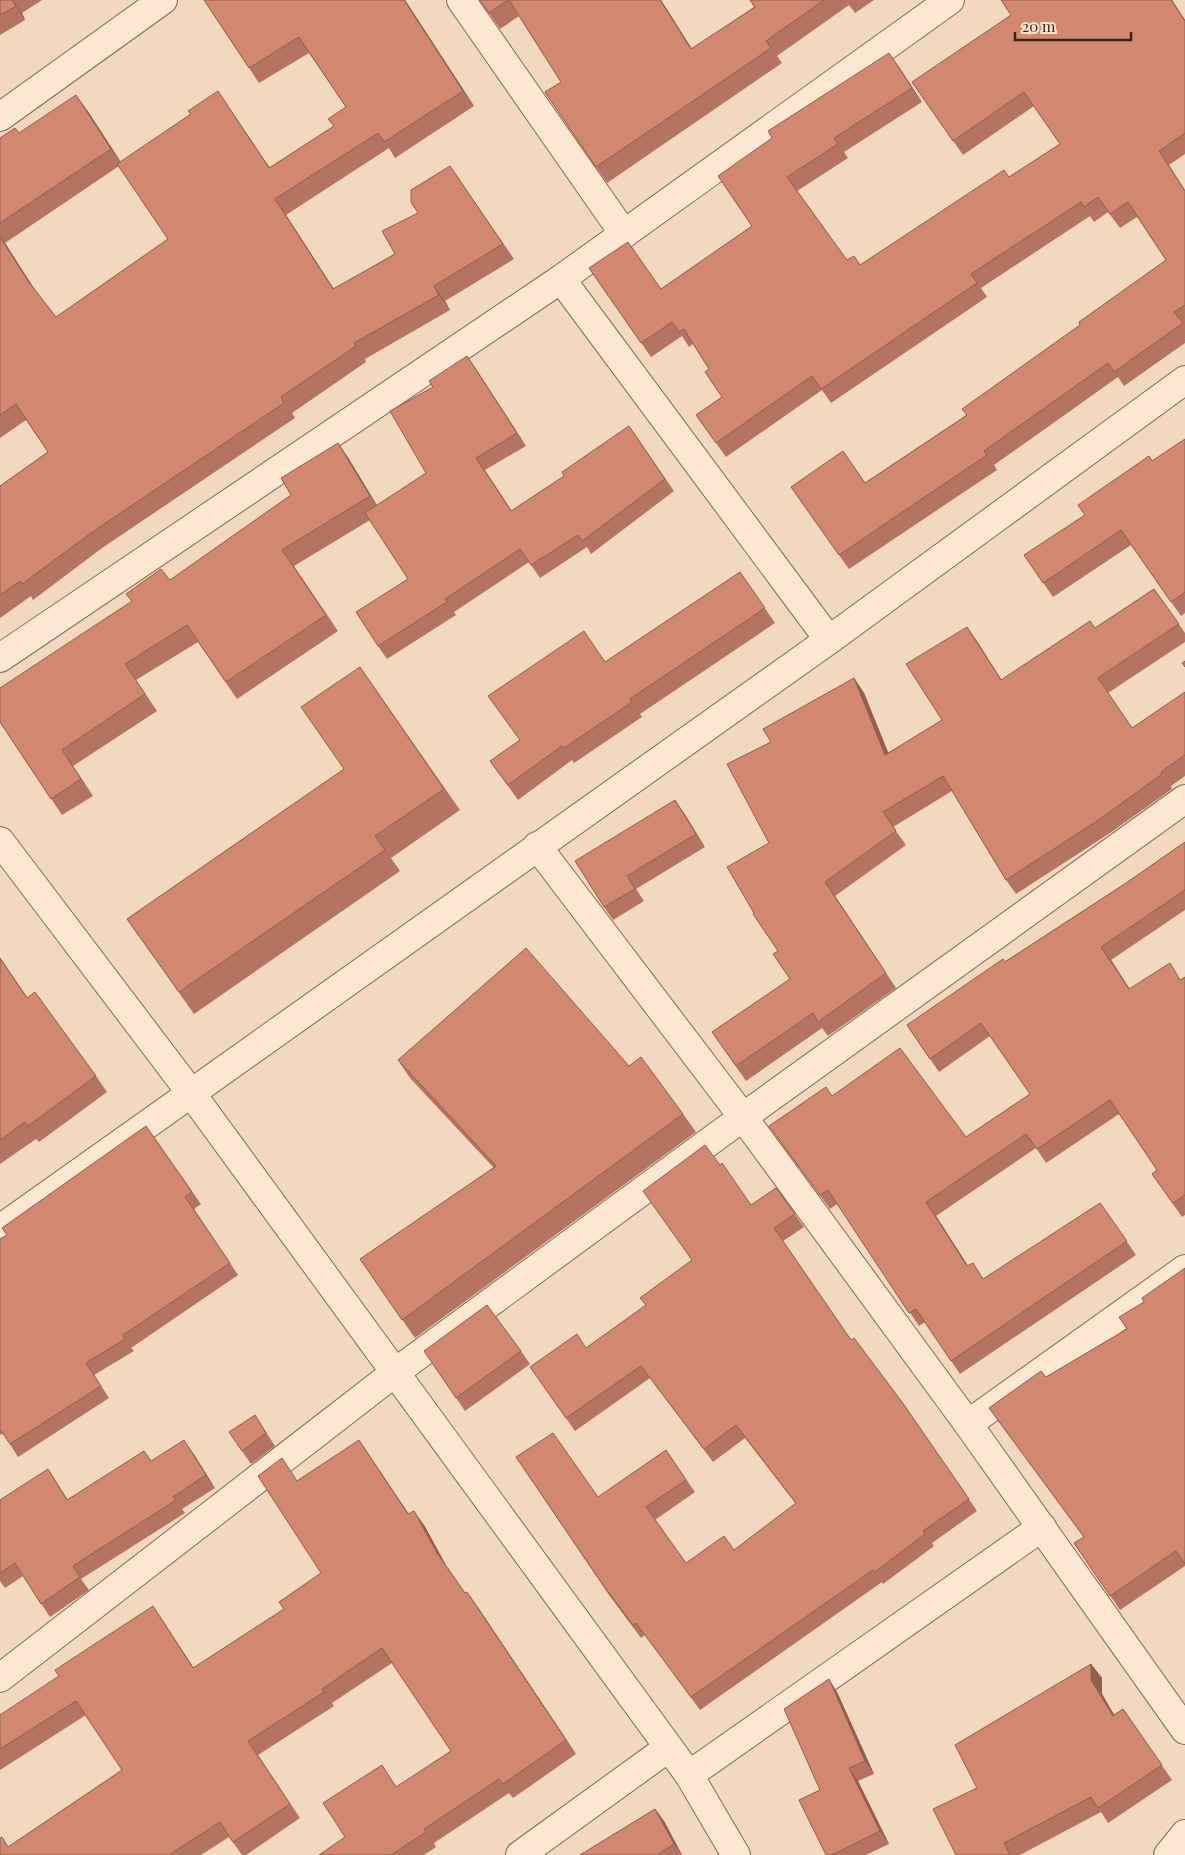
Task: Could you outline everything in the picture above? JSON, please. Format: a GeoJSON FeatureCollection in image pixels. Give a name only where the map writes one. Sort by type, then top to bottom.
{"type":"FeatureCollection","features":[{"type":"Feature","properties":{"kind":"street"},"geometry":{"type":"LineString","coordinates":[[0,117],[163,0]]}},
{"type":"Feature","properties":{"kind":"street"},"geometry":{"type":"LineString","coordinates":[[461,0],[624,234]]}},
{"type":"Feature","properties":{"kind":"street"},"geometry":{"type":"LineString","coordinates":[[0,658],[561,279],[950,0]]}},
{"type":"Feature","properties":{"kind":"street"},"geometry":{"type":"LineString","coordinates":[[561,279],[829,640]]}},
{"type":"Feature","properties":{"kind":"street"},"geometry":{"type":"LineString","coordinates":[[0,1229],[829,640],[1185,380]]}},
{"type":"Feature","properties":{"kind":"street"},"geometry":{"type":"LineString","coordinates":[[0,1678],[396,1372],[743,1117],[1185,799]]}},
{"type":"Feature","properties":{"kind":"street"},"geometry":{"type":"LineString","coordinates":[[0,841],[191,1093],[668,1748],[690,1775],[736,1855]]}},
{"type":"Feature","properties":{"kind":"street"},"geometry":{"type":"LineString","coordinates":[[537,846],[743,1117],[1183,1722]]}},
{"type":"Feature","properties":{"kind":"street"},"geometry":{"type":"LineString","coordinates":[[968,1424],[1185,1269]]}},
{"type":"Feature","properties":{"kind":"street"},"geometry":{"type":"LineString","coordinates":[[690,1775],[1042,1527]]}},
{"type":"Feature","properties":{"kind":"street"},"geometry":{"type":"LineString","coordinates":[[520,1855],[668,1748]]}},
{"type":"Feature","properties":{"kind":"street"},"geometry":{"type":"LineString","coordinates":[[1168,1855],[1185,1834]]}},
{"type":"Feature","properties":{"kind":"building"},"geometry":{"type":"Polygon","coordinates":[[[0,0],[12,0],[16,6],[0,15],[0,0]]]}},
{"type":"Feature","properties":{"kind":"building"},"geometry":{"type":"Polygon","coordinates":[[[204,0],[404,0],[463,91],[384,142],[378,133],[275,199],[333,289],[395,254],[382,231],[418,213],[411,202],[411,190],[450,166],[503,244],[434,286],[439,295],[354,343],[356,346],[281,397],[284,403],[91,533],[22,584],[20,581],[0,595],[0,486],[48,452],[16,404],[0,415],[0,237],[28,281],[56,317],[168,239],[117,164],[191,114],[188,111],[218,91],[269,168],[334,126],[328,119],[346,107],[299,37],[249,68],[204,0]]]}},
{"type":"Feature","properties":{"kind":"building"},"geometry":{"type":"Polygon","coordinates":[[[480,0],[508,0],[489,13],[480,0]]]}},
{"type":"Feature","properties":{"kind":"building"},"geometry":{"type":"Polygon","coordinates":[[[509,0],[660,0],[691,49],[755,7],[750,0],[824,0],[766,41],[771,48],[596,167],[545,92],[561,82],[509,0]]]}},
{"type":"Feature","properties":{"kind":"building"},"geometry":{"type":"Polygon","coordinates":[[[1001,0],[1171,0],[1185,21],[1185,133],[1159,151],[1185,191],[1185,305],[1174,312],[1183,323],[1114,372],[1108,363],[984,451],[987,455],[839,555],[791,487],[843,451],[865,483],[967,415],[962,409],[1080,325],[1079,322],[1166,260],[1128,202],[1110,214],[1098,197],[1084,207],[1081,202],[971,274],[977,283],[821,389],[812,376],[716,443],[696,415],[722,397],[705,372],[709,369],[684,329],[679,332],[672,322],[641,343],[589,268],[628,242],[661,289],[752,226],[718,176],[772,138],[768,131],[889,53],[912,88],[834,138],[838,144],[787,177],[847,260],[854,256],[860,265],[1004,170],[1009,177],[1060,144],[1024,92],[953,141],[912,82],[1011,15],[1001,0]]]}},
{"type":"Feature","properties":{"kind":"building"},"geometry":{"type":"Polygon","coordinates":[[[76,95],[111,149],[0,223],[0,138],[15,128],[19,133],[76,95]]]}},
{"type":"Feature","properties":{"kind":"building"},"geometry":{"type":"Polygon","coordinates":[[[467,356],[517,433],[476,458],[511,511],[564,476],[562,472],[629,426],[665,479],[582,541],[578,535],[531,565],[520,549],[445,599],[447,602],[378,646],[356,612],[408,579],[365,513],[426,473],[390,411],[433,387],[429,381],[467,356]]]}},
{"type":"Feature","properties":{"kind":"building"},"geometry":{"type":"Polygon","coordinates":[[[1185,439],[1185,592],[1171,602],[1121,530],[1043,583],[1024,555],[1085,515],[1078,505],[1149,456],[1152,461],[1185,439]]]}},
{"type":"Feature","properties":{"kind":"building"},"geometry":{"type":"Polygon","coordinates":[[[338,443],[370,496],[282,550],[326,615],[226,682],[187,625],[125,664],[145,694],[62,750],[81,779],[51,799],[0,722],[0,688],[132,601],[126,594],[161,569],[170,580],[291,495],[281,478],[338,443]]]}},
{"type":"Feature","properties":{"kind":"building"},"geometry":{"type":"Polygon","coordinates":[[[740,572],[765,608],[630,699],[632,702],[564,748],[562,746],[508,785],[490,761],[520,740],[488,696],[584,631],[605,662],[740,572]]]}},
{"type":"Feature","properties":{"kind":"building"},"geometry":{"type":"Polygon","coordinates":[[[1154,589],[1179,624],[1098,678],[1132,728],[1185,692],[1185,755],[1100,819],[1006,880],[943,776],[883,812],[896,831],[825,882],[886,973],[818,1022],[813,1013],[736,1066],[712,1032],[790,979],[773,954],[778,951],[753,914],[727,867],[769,843],[727,764],[771,742],[763,729],[854,678],[885,755],[942,720],[906,664],[967,627],[1001,680],[1090,621],[1095,628],[1154,589]]]}},
{"type":"Feature","properties":{"kind":"building"},"geometry":{"type":"Polygon","coordinates":[[[360,667],[444,789],[375,836],[385,850],[179,992],[127,919],[344,769],[301,707],[360,667]]]}},
{"type":"Feature","properties":{"kind":"building"},"geometry":{"type":"Polygon","coordinates":[[[675,800],[696,834],[627,876],[635,889],[604,907],[575,861],[675,800]]]}},
{"type":"Feature","properties":{"kind":"building"},"geometry":{"type":"Polygon","coordinates":[[[1185,842],[1185,890],[1101,947],[1129,989],[1170,963],[1180,980],[1185,977],[1185,1195],[1173,1203],[1152,1174],[1157,1170],[1110,1100],[1037,1149],[1026,1134],[926,1202],[967,1266],[973,1263],[983,1279],[1100,1203],[1127,1241],[951,1361],[916,1309],[909,1313],[828,1190],[820,1195],[769,1126],[826,1087],[832,1096],[900,1048],[966,1137],[1030,1094],[981,1023],[930,1059],[907,1025],[1003,959],[1005,962],[1185,842]]]}},
{"type":"Feature","properties":{"kind":"building"},"geometry":{"type":"Polygon","coordinates":[[[526,948],[629,1066],[641,1057],[683,1114],[402,1320],[360,1259],[496,1166],[398,1060],[526,948]]]}},
{"type":"Feature","properties":{"kind":"building"},"geometry":{"type":"Polygon","coordinates":[[[0,958],[27,998],[35,992],[96,1076],[28,1126],[25,1122],[0,1140],[0,958]]]}},
{"type":"Feature","properties":{"kind":"building"},"geometry":{"type":"Polygon","coordinates":[[[146,1126],[192,1192],[185,1197],[230,1263],[123,1335],[125,1339],[86,1363],[101,1386],[10,1444],[0,1429],[0,1239],[7,1235],[2,1228],[146,1126]]]}},
{"type":"Feature","properties":{"kind":"building"},"geometry":{"type":"Polygon","coordinates":[[[705,1145],[720,1165],[722,1163],[751,1205],[776,1188],[795,1214],[774,1228],[851,1340],[854,1338],[902,1402],[969,1499],[923,1531],[925,1534],[875,1572],[873,1570],[691,1697],[636,1623],[633,1625],[601,1582],[516,1457],[553,1433],[598,1497],[666,1450],[686,1480],[646,1507],[686,1563],[724,1536],[734,1550],[796,1503],[736,1425],[704,1449],[641,1366],[566,1418],[530,1367],[577,1334],[586,1348],[646,1305],[640,1298],[692,1260],[643,1191],[705,1145]]]}},
{"type":"Feature","properties":{"kind":"building"},"geometry":{"type":"Polygon","coordinates":[[[1185,1268],[1185,1564],[1176,1551],[1110,1596],[1074,1543],[1084,1537],[989,1408],[1041,1371],[1046,1377],[1127,1329],[1119,1317],[1144,1302],[1142,1298],[1185,1268]]]}},
{"type":"Feature","properties":{"kind":"building"},"geometry":{"type":"Polygon","coordinates":[[[487,1305],[521,1351],[456,1398],[424,1351],[487,1305]]]}},
{"type":"Feature","properties":{"kind":"building"},"geometry":{"type":"Polygon","coordinates":[[[255,1415],[266,1433],[242,1451],[229,1432],[255,1415]]]}},
{"type":"Feature","properties":{"kind":"building"},"geometry":{"type":"Polygon","coordinates":[[[184,1440],[206,1475],[173,1497],[176,1500],[73,1566],[80,1577],[41,1604],[15,1563],[0,1573],[0,1500],[48,1469],[67,1500],[144,1451],[151,1461],[184,1440]]]}},
{"type":"Feature","properties":{"kind":"building"},"geometry":{"type":"Polygon","coordinates":[[[359,1440],[408,1514],[414,1511],[437,1553],[465,1593],[467,1592],[566,1740],[503,1784],[499,1779],[424,1829],[426,1832],[391,1855],[319,1855],[345,1837],[323,1803],[382,1765],[396,1787],[451,1751],[382,1648],[322,1689],[324,1692],[248,1741],[290,1804],[233,1842],[220,1822],[169,1855],[0,1855],[0,1838],[2,1837],[8,1847],[122,1770],[76,1701],[0,1749],[0,1715],[59,1676],[55,1670],[153,1606],[193,1668],[284,1609],[279,1602],[321,1573],[258,1476],[282,1458],[297,1481],[359,1440]]]}},
{"type":"Feature","properties":{"kind":"building"},"geometry":{"type":"Polygon","coordinates":[[[1091,1664],[1091,1680],[1113,1716],[1123,1709],[1162,1765],[1098,1808],[1091,1797],[1004,1843],[1010,1855],[956,1855],[933,1809],[977,1788],[955,1745],[1091,1664]]]}},
{"type":"Feature","properties":{"kind":"building"},"geometry":{"type":"Polygon","coordinates":[[[829,1679],[865,1761],[849,1768],[880,1831],[832,1855],[826,1855],[799,1800],[820,1790],[784,1709],[829,1679]]]}},
{"type":"Feature","properties":{"kind":"building"},"geometry":{"type":"Polygon","coordinates":[[[655,1809],[674,1844],[657,1855],[580,1855],[655,1809]]]}}]}
